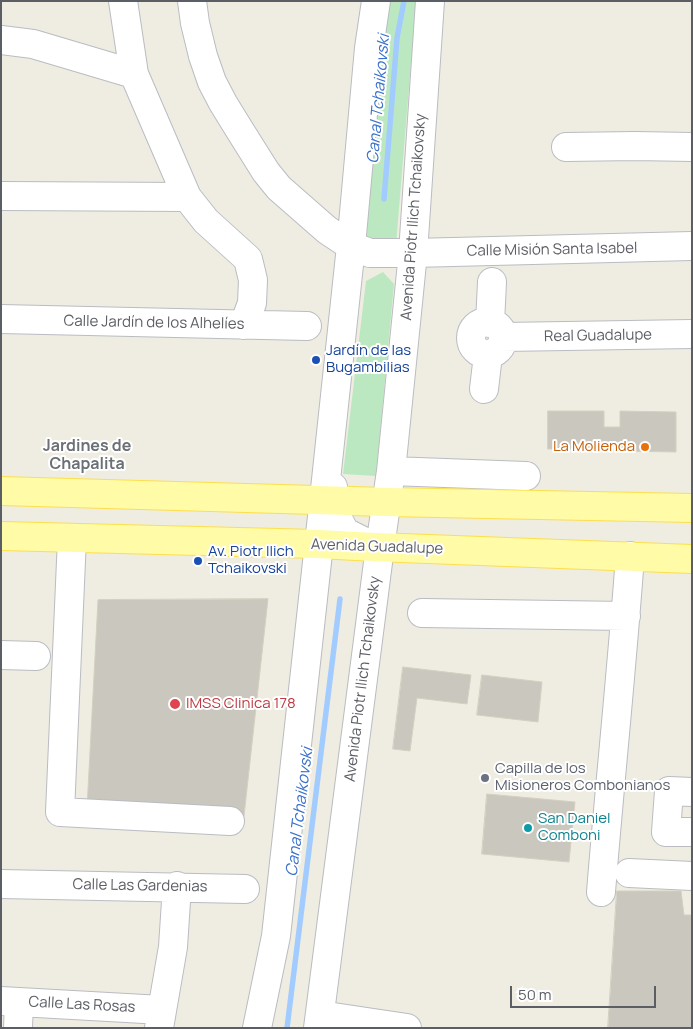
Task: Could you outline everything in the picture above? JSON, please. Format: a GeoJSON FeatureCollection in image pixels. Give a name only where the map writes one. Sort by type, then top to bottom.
{"type":"FeatureCollection","features":[{"type":"Feature","properties":{"kind":"main road"},"geometry":{"type":"LineString","coordinates":[[1,491],[386,502],[692,508]]}},
{"type":"Feature","properties":{"kind":"main road","name":"Avenida Guadalupe"},"geometry":{"type":"LineString","coordinates":[[1,536],[318,544],[692,559]]}},
{"type":"Feature","properties":{"kind":"street"},"geometry":{"type":"LineString","coordinates":[[123,1],[134,74],[187,197],[206,221],[248,259],[253,280],[253,295],[244,325]]}},
{"type":"Feature","properties":{"kind":"street","name":"Calle Misión Santa Isabel"},"geometry":{"type":"LineString","coordinates":[[192,1],[202,56],[212,82],[266,172],[279,188],[297,204],[327,230],[351,246],[370,252],[412,253],[692,246]]}},
{"type":"Feature","properties":{"kind":"street"},"geometry":{"type":"LineString","coordinates":[[257,1028],[276,936],[318,544],[328,500],[332,427],[369,48],[376,1]]}},
{"type":"Feature","properties":{"kind":"street","name":"Avenida Piotr Ilich Tchaikovsky"},"geometry":{"type":"LineString","coordinates":[[319,1021],[377,547],[392,471],[412,253],[430,1]]}},
{"type":"Feature","properties":{"kind":"street"},"geometry":{"type":"LineString","coordinates":[[1,40],[33,44],[134,74]]}},
{"type":"Feature","properties":{"kind":"street"},"geometry":{"type":"LineString","coordinates":[[566,147],[692,147]]}},
{"type":"Feature","properties":{"kind":"street"},"geometry":{"type":"LineString","coordinates":[[1,196],[187,197]]}},
{"type":"Feature","properties":{"kind":"street"},"geometry":{"type":"LineString","coordinates":[[484,389],[494,338],[492,282]]}},
{"type":"Feature","properties":{"kind":"street","name":"Calle Jardín de los Alhelíes"},"geometry":{"type":"LineString","coordinates":[[1,319],[307,326]]}},
{"type":"Feature","properties":{"kind":"street","name":"Real Guadalupe"},"geometry":{"type":"LineString","coordinates":[[494,338],[692,334]]}},
{"type":"Feature","properties":{"kind":"street"},"geometry":{"type":"LineString","coordinates":[[392,471],[526,476]]}},
{"type":"Feature","properties":{"kind":"street"},"geometry":{"type":"LineString","coordinates":[[328,500],[345,532],[377,547]]}},
{"type":"Feature","properties":{"kind":"street"},"geometry":{"type":"LineString","coordinates":[[72,538],[60,812],[230,821]]}},
{"type":"Feature","properties":{"kind":"street"},"geometry":{"type":"LineString","coordinates":[[601,892],[630,556]]}},
{"type":"Feature","properties":{"kind":"street"},"geometry":{"type":"LineString","coordinates":[[422,613],[626,616]]}},
{"type":"Feature","properties":{"kind":"street"},"geometry":{"type":"LineString","coordinates":[[1,655],[36,656]]}},
{"type":"Feature","properties":{"kind":"street"},"geometry":{"type":"LineString","coordinates":[[692,792],[669,791],[666,832],[692,832]]}},
{"type":"Feature","properties":{"kind":"street"},"geometry":{"type":"LineString","coordinates":[[629,873],[692,876]]}},
{"type":"Feature","properties":{"kind":"street","name":"Calle Las Gardenias"},"geometry":{"type":"LineString","coordinates":[[1,884],[177,886],[245,889]]}},
{"type":"Feature","properties":{"kind":"street"},"geometry":{"type":"LineString","coordinates":[[160,1019],[173,946],[177,886]]}},
{"type":"Feature","properties":{"kind":"street","name":"Calle Las Rosas"},"geometry":{"type":"LineString","coordinates":[[13,1010],[160,1019]]}},
{"type":"Feature","properties":{"kind":"street"},"geometry":{"type":"LineString","coordinates":[[319,1021],[407,1028]]}},
{"type":"Feature","properties":{"kind":"green space"},"geometry":{"type":"Polygon","coordinates":[[[389,1],[418,1],[413,39],[396,245],[361,244],[367,151],[389,1]]]}},
{"type":"Feature","properties":{"kind":"green space"},"geometry":{"type":"Polygon","coordinates":[[[383,272],[394,284],[376,476],[343,474],[366,281],[383,272]]]}},
{"type":"Feature","properties":{"kind":"building"},"geometry":{"type":"Polygon","coordinates":[[[548,411],[604,411],[604,427],[620,427],[620,411],[676,412],[676,452],[617,451],[618,443],[600,443],[600,449],[548,449],[548,411]]]}},
{"type":"Feature","properties":{"kind":"building","name":"IMSS Clinica 178"},"geometry":{"type":"Polygon","coordinates":[[[268,599],[244,816],[87,808],[98,600],[268,599]]]}},
{"type":"Feature","properties":{"kind":"building"},"geometry":{"type":"Polygon","coordinates":[[[403,667],[471,675],[467,704],[417,698],[410,751],[393,749],[403,667]]]}},
{"type":"Feature","properties":{"kind":"building"},"geometry":{"type":"Polygon","coordinates":[[[482,675],[542,682],[538,722],[477,715],[482,675]]]}},
{"type":"Feature","properties":{"kind":"building","name":"San Daniel Comboni"},"geometry":{"type":"Polygon","coordinates":[[[487,794],[575,802],[569,862],[482,854],[487,794]]]}},
{"type":"Feature","properties":{"kind":"building"},"geometry":{"type":"Polygon","coordinates":[[[617,891],[681,891],[684,915],[692,915],[692,1028],[608,1028],[617,891]]]}},
{"type":"Feature","properties":{"kind":"waterway","name":"Canal Tchaikovski"},"geometry":{"type":"LineString","coordinates":[[384,199],[397,38],[404,1]]}},
{"type":"Feature","properties":{"kind":"waterway","name":"Canal Tchaikovski"},"geometry":{"type":"LineString","coordinates":[[287,1028],[340,599]]}},
{"type":"Feature","properties":{"kind":"place","name":"Jardín de las Bugambilias"},"geometry":{"type":"Point","coordinates":[316,360]}},
{"type":"Feature","properties":{"kind":"place","name":"La Molienda"},"geometry":{"type":"Point","coordinates":[645,447]}},
{"type":"Feature","properties":{"kind":"place","name":"Av. Piotr Ilich Tchaikovski"},"geometry":{"type":"Point","coordinates":[198,561]}},
{"type":"Feature","properties":{"kind":"place","name":"IMSS Clinica 178"},"geometry":{"type":"Point","coordinates":[175,704]}},
{"type":"Feature","properties":{"kind":"place","name":"Capilla de los Misioneros Combonianos"},"geometry":{"type":"Point","coordinates":[485,778]}},
{"type":"Feature","properties":{"kind":"place","name":"San Daniel Comboni"},"geometry":{"type":"Point","coordinates":[528,828]}},
{"type":"Feature","properties":{"kind":"district","name":"Jardines de Chapalita"},"geometry":{"type":"Point","coordinates":[87,456]}}]}
